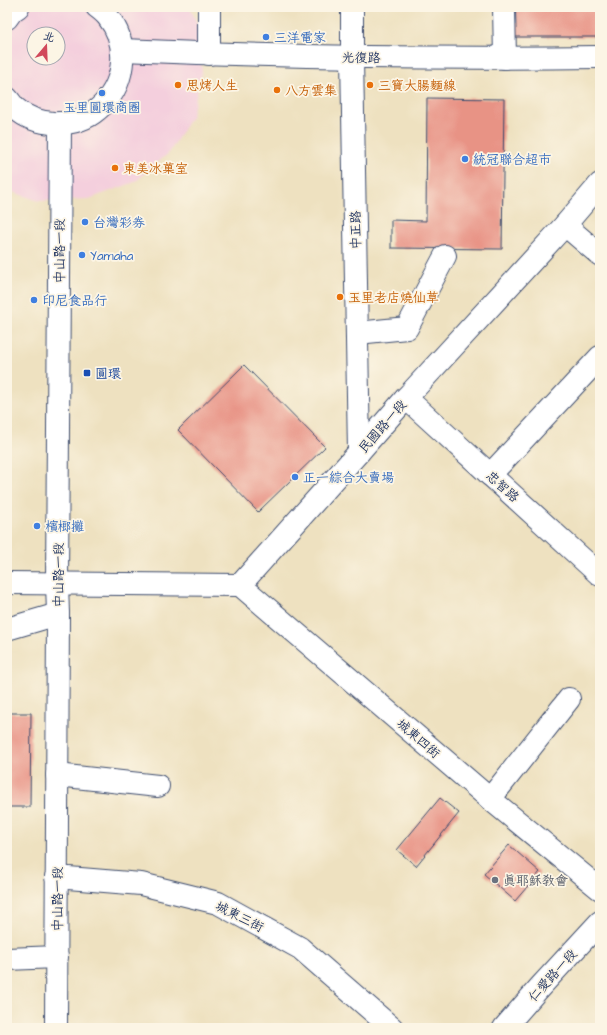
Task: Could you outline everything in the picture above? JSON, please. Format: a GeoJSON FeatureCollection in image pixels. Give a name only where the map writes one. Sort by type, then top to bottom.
{"type":"FeatureCollection","features":[{"type":"Feature","properties":{"kind":"street"},"geometry":{"type":"LineString","coordinates":[[7,18],[12,11],[18,7]]}},
{"type":"Feature","properties":{"kind":"street"},"geometry":{"type":"LineString","coordinates":[[7,98],[15,108],[34,119],[60,123],[77,120],[96,111],[111,96],[120,77],[123,56],[119,35],[108,17],[97,7]]}},
{"type":"Feature","properties":{"kind":"street"},"geometry":{"type":"LineString","coordinates":[[209,7],[209,54]]}},
{"type":"Feature","properties":{"kind":"street","name":"中正路"},"geometry":{"type":"LineString","coordinates":[[352,7],[359,452]]}},
{"type":"Feature","properties":{"kind":"street"},"geometry":{"type":"LineString","coordinates":[[504,7],[505,58]]}},
{"type":"Feature","properties":{"kind":"street","name":"光復路"},"geometry":{"type":"LineString","coordinates":[[122,50],[209,54],[352,57],[600,57]]}},
{"type":"Feature","properties":{"kind":"street","name":"中山路一段"},"geometry":{"type":"LineString","coordinates":[[56,1028],[60,123]]}},
{"type":"Feature","properties":{"kind":"street","name":"民國路一段"},"geometry":{"type":"LineString","coordinates":[[240,585],[406,398],[565,225],[600,184]]}},
{"type":"Feature","properties":{"kind":"street"},"geometry":{"type":"LineString","coordinates":[[565,225],[600,255]]}},
{"type":"Feature","properties":{"kind":"street"},"geometry":{"type":"LineString","coordinates":[[357,332],[406,328],[445,256]]}},
{"type":"Feature","properties":{"kind":"street"},"geometry":{"type":"LineString","coordinates":[[490,475],[600,357]]}},
{"type":"Feature","properties":{"kind":"street","name":"忠智路"},"geometry":{"type":"LineString","coordinates":[[406,398],[600,575]]}},
{"type":"Feature","properties":{"kind":"street"},"geometry":{"type":"LineString","coordinates":[[7,582],[240,585]]}},
{"type":"Feature","properties":{"kind":"street","name":"城東四街"},"geometry":{"type":"LineString","coordinates":[[240,585],[490,799],[600,889]]}},
{"type":"Feature","properties":{"kind":"street"},"geometry":{"type":"LineString","coordinates":[[7,629],[58,614]]}},
{"type":"Feature","properties":{"kind":"street"},"geometry":{"type":"LineString","coordinates":[[490,799],[569,699]]}},
{"type":"Feature","properties":{"kind":"street"},"geometry":{"type":"LineString","coordinates":[[57,775],[158,786]]}},
{"type":"Feature","properties":{"kind":"street","name":"城東三街"},"geometry":{"type":"LineString","coordinates":[[56,877],[141,884],[218,902],[300,948],[392,1028]]}},
{"type":"Feature","properties":{"kind":"street","name":"仁愛路一段"},"geometry":{"type":"LineString","coordinates":[[504,1028],[540,986],[600,922]]}},
{"type":"Feature","properties":{"kind":"street"},"geometry":{"type":"LineString","coordinates":[[7,959],[57,957]]}},
{"type":"Feature","properties":{"kind":"shaded area","name":"玉里圓環商圈"},"geometry":{"type":"Polygon","coordinates":[[[7,7],[190,7],[199,28],[202,72],[192,115],[169,153],[135,182],[89,199],[39,201],[7,190],[7,7]]]}},
{"type":"Feature","properties":{"kind":"building"},"geometry":{"type":"Polygon","coordinates":[[[513,7],[600,7],[600,37],[514,37],[513,7]]]}},
{"type":"Feature","properties":{"kind":"building","name":"統冠聯合超市"},"geometry":{"type":"Polygon","coordinates":[[[427,98],[504,99],[502,249],[391,248],[391,220],[426,221],[427,98]]]}},
{"type":"Feature","properties":{"kind":"building"},"geometry":{"type":"Polygon","coordinates":[[[244,365],[325,447],[258,512],[178,430],[244,365]]]}},
{"type":"Feature","properties":{"kind":"building"},"geometry":{"type":"Polygon","coordinates":[[[7,713],[31,713],[30,807],[7,807],[7,713]]]}},
{"type":"Feature","properties":{"kind":"building"},"geometry":{"type":"Polygon","coordinates":[[[440,798],[459,813],[416,866],[397,850],[440,798]]]}},
{"type":"Feature","properties":{"kind":"building"},"geometry":{"type":"Polygon","coordinates":[[[509,845],[540,872],[515,901],[484,874],[509,845]]]}},
{"type":"Feature","properties":{"kind":"place","name":"三洋電家"},"geometry":{"type":"Point","coordinates":[266,37]}},
{"type":"Feature","properties":{"kind":"place","name":"思烤人生"},"geometry":{"type":"Point","coordinates":[178,85]}},
{"type":"Feature","properties":{"kind":"place","name":"三寶大腸麵線"},"geometry":{"type":"Point","coordinates":[370,85]}},
{"type":"Feature","properties":{"kind":"place","name":"八方雲集"},"geometry":{"type":"Point","coordinates":[277,90]}},
{"type":"Feature","properties":{"kind":"place","name":"玉里圓環商圈"},"geometry":{"type":"Point","coordinates":[102,93]}},
{"type":"Feature","properties":{"kind":"place","name":"統冠聯合超市"},"geometry":{"type":"Point","coordinates":[465,159]}},
{"type":"Feature","properties":{"kind":"place","name":"東美冰菓室"},"geometry":{"type":"Point","coordinates":[115,168]}},
{"type":"Feature","properties":{"kind":"place","name":"台灣彩券"},"geometry":{"type":"Point","coordinates":[85,222]}},
{"type":"Feature","properties":{"kind":"place","name":"Yamaha"},"geometry":{"type":"Point","coordinates":[82,255]}},
{"type":"Feature","properties":{"kind":"place","name":"玉里老店燒仙草"},"geometry":{"type":"Point","coordinates":[340,297]}},
{"type":"Feature","properties":{"kind":"place","name":"印尼食品行"},"geometry":{"type":"Point","coordinates":[34,300]}},
{"type":"Feature","properties":{"kind":"place","name":"圓環"},"geometry":{"type":"Point","coordinates":[87,373]}},
{"type":"Feature","properties":{"kind":"place","name":"正一綜合大賣場"},"geometry":{"type":"Point","coordinates":[295,477]}},
{"type":"Feature","properties":{"kind":"place","name":"檳榔攤"},"geometry":{"type":"Point","coordinates":[37,526]}},
{"type":"Feature","properties":{"kind":"place","name":"真耶穌教會"},"geometry":{"type":"Point","coordinates":[495,880]}}]}
